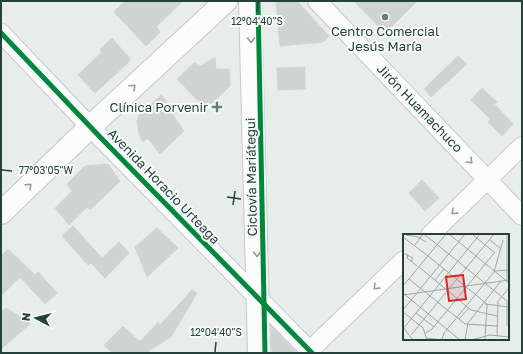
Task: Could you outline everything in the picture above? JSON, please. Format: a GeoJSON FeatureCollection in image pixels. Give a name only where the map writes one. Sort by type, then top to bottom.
{"type":"FeatureCollection","features":[{"type":"Feature","properties":{"kind":"street"},"geometry":{"type":"LineString","coordinates":[[1,213],[90,126],[226,1]]}},
{"type":"Feature","properties":{"kind":"street"},"geometry":{"type":"LineString","coordinates":[[250,1],[259,353]]}},
{"type":"Feature","properties":{"kind":"street","name":"Jirón Huamachuco"},"geometry":{"type":"LineString","coordinates":[[317,1],[522,216]]}},
{"type":"Feature","properties":{"kind":"street","name":"Avenida Horacio Urteaga"},"geometry":{"type":"LineString","coordinates":[[1,33],[310,352]]}},
{"type":"Feature","properties":{"kind":"street"},"geometry":{"type":"LineString","coordinates":[[431,234],[522,146]]}},
{"type":"Feature","properties":{"kind":"street"},"geometry":{"type":"LineString","coordinates":[[310,352],[403,261]]}},
{"type":"Feature","properties":{"kind":"building"},"geometry":{"type":"Polygon","coordinates":[[[125,1],[183,1],[156,27],[160,32],[146,46],[114,12],[125,1]]]}},
{"type":"Feature","properties":{"kind":"building"},"geometry":{"type":"Polygon","coordinates":[[[276,1],[297,1],[329,36],[323,42],[280,46],[276,1]]]}},
{"type":"Feature","properties":{"kind":"building","name":"Centro Comercial Jesús María"},"geometry":{"type":"Polygon","coordinates":[[[354,1],[417,1],[385,33],[354,1]]]}},
{"type":"Feature","properties":{"kind":"building"},"geometry":{"type":"Polygon","coordinates":[[[112,38],[131,60],[95,93],[78,75],[102,52],[100,49],[112,38]]]}},
{"type":"Feature","properties":{"kind":"building"},"geometry":{"type":"Polygon","coordinates":[[[458,56],[467,64],[431,97],[424,89],[458,56]]]}},
{"type":"Feature","properties":{"kind":"building","name":"Clínica Porvenir"},"geometry":{"type":"Polygon","coordinates":[[[215,57],[216,69],[229,69],[230,86],[206,109],[177,79],[194,63],[201,66],[215,57]]]}},
{"type":"Feature","properties":{"kind":"building"},"geometry":{"type":"Polygon","coordinates":[[[305,67],[305,89],[278,90],[277,68],[305,67]]]}},
{"type":"Feature","properties":{"kind":"building"},"geometry":{"type":"Polygon","coordinates":[[[482,88],[497,102],[494,104],[513,124],[502,136],[488,122],[490,119],[471,100],[482,88]]]}},
{"type":"Feature","properties":{"kind":"building"},"geometry":{"type":"Polygon","coordinates":[[[161,95],[176,113],[173,115],[184,131],[160,154],[148,138],[143,142],[139,134],[137,121],[139,115],[161,95]]]}},
{"type":"Feature","properties":{"kind":"building"},"geometry":{"type":"Polygon","coordinates":[[[108,164],[120,181],[90,210],[87,207],[69,225],[55,208],[72,191],[67,184],[85,166],[108,164]]]}},
{"type":"Feature","properties":{"kind":"building"},"geometry":{"type":"Polygon","coordinates":[[[422,180],[439,198],[425,211],[409,193],[422,180]]]}},
{"type":"Feature","properties":{"kind":"building"},"geometry":{"type":"Polygon","coordinates":[[[73,226],[102,258],[119,242],[129,253],[105,278],[91,263],[88,265],[62,236],[73,226]]]}},
{"type":"Feature","properties":{"kind":"building"},"geometry":{"type":"Polygon","coordinates":[[[157,228],[178,248],[147,277],[135,247],[157,228]]]}},
{"type":"Feature","properties":{"kind":"building"},"geometry":{"type":"Polygon","coordinates":[[[8,249],[35,275],[38,272],[57,293],[45,304],[20,277],[1,296],[1,256],[8,249]]]}},
{"type":"Feature","properties":{"kind":"building"},"geometry":{"type":"Polygon","coordinates":[[[192,290],[197,293],[171,337],[148,351],[151,353],[113,353],[104,345],[123,326],[140,342],[158,322],[160,325],[192,290]]]}},
{"type":"Feature","properties":{"kind":"building"},"geometry":{"type":"Polygon","coordinates":[[[6,308],[31,323],[1,349],[1,312],[6,308]]]}},
{"type":"Feature","properties":{"kind":"building"},"geometry":{"type":"Polygon","coordinates":[[[271,326],[297,353],[272,353],[271,326]]]}},
{"type":"Feature","properties":{"kind":"cycle path","name":"Ciclovía Mariátegui"},"geometry":{"type":"LineString","coordinates":[[258,1],[265,353]]}},
{"type":"Feature","properties":{"kind":"cycle path"},"geometry":{"type":"LineString","coordinates":[[1,33],[100,137],[312,353]]}},
{"type":"Feature","properties":{"kind":"place","name":"Centro Comercial Jesús María"},"geometry":{"type":"Point","coordinates":[385,17]}},
{"type":"Feature","properties":{"kind":"place","name":"Clínica Porvenir"},"geometry":{"type":"Point","coordinates":[217,107]}}]}
